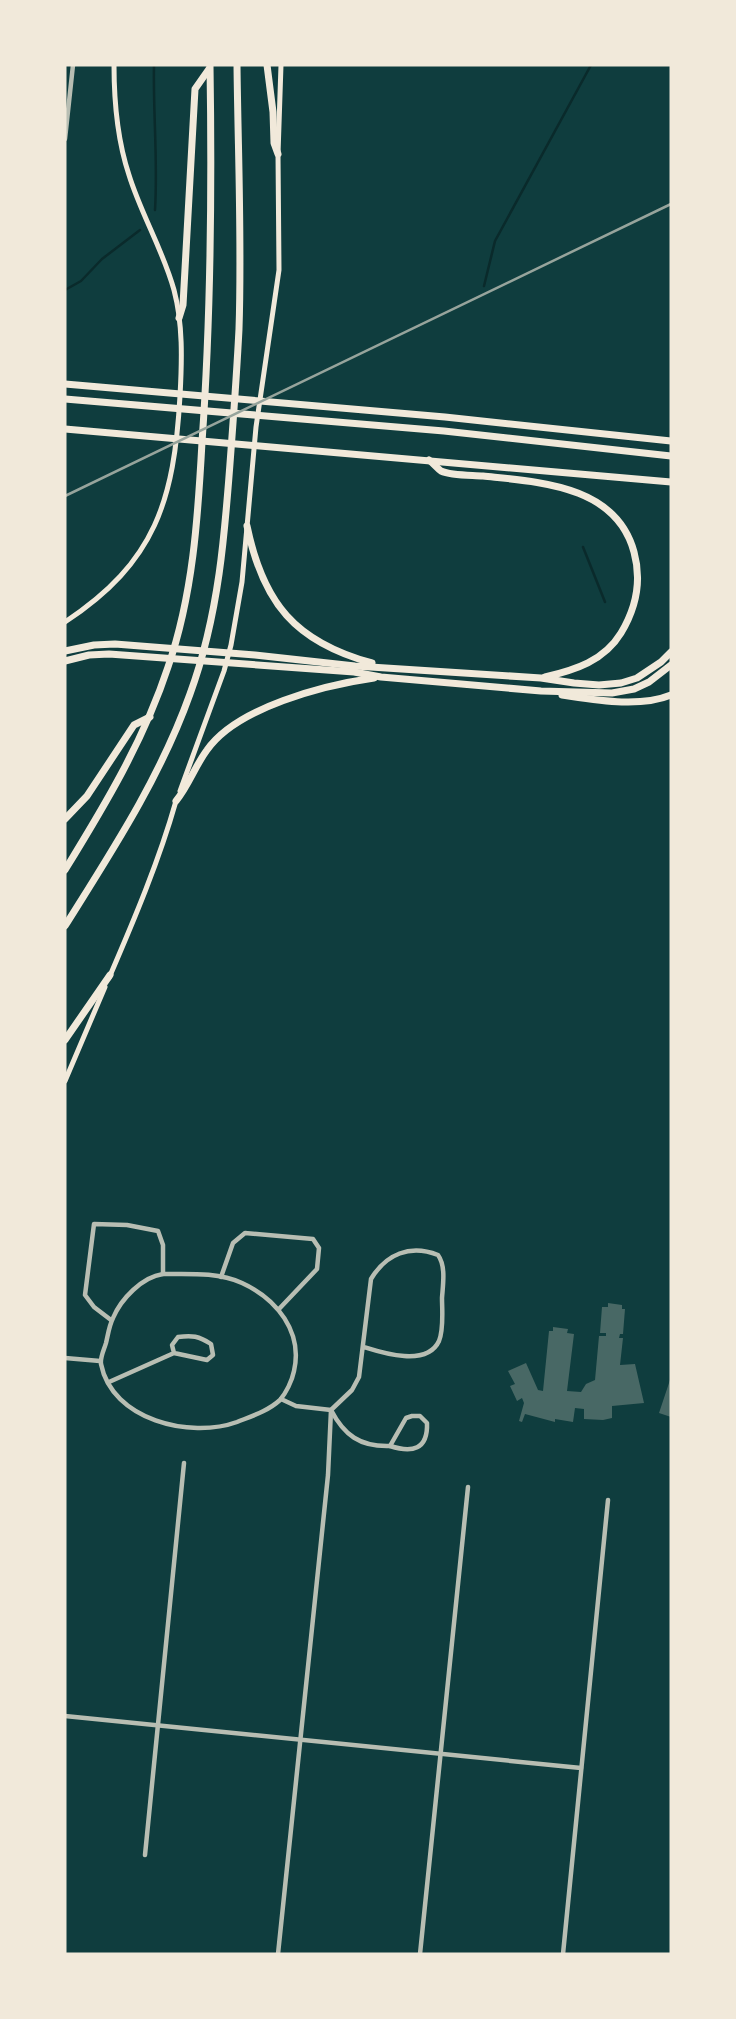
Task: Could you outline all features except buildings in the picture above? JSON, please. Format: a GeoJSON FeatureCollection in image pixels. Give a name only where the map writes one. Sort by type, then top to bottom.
{"type":"FeatureCollection","features":[{"type":"Feature","properties":{"kind":"highway"},"geometry":{"type":"LineString","coordinates":[[65,926],[145,797],[170,746],[191,693],[219,583],[226,528],[239,328],[237,65]]}},
{"type":"Feature","properties":{"kind":"highway"},"geometry":{"type":"LineString","coordinates":[[267,65],[274,143],[278,154]]}},
{"type":"Feature","properties":{"kind":"highway"},"geometry":{"type":"LineString","coordinates":[[179,318],[183,305],[195,89],[210,66]]}},
{"type":"Feature","properties":{"kind":"highway"},"geometry":{"type":"LineString","coordinates":[[65,870],[118,781],[150,716],[169,665],[182,615],[197,515],[209,321],[210,66]]}},
{"type":"Feature","properties":{"kind":"highway"},"geometry":{"type":"LineString","coordinates":[[65,384],[445,417],[671,440]]}},
{"type":"Feature","properties":{"kind":"highway"},"geometry":{"type":"LineString","coordinates":[[65,399],[444,431],[671,456]]}},
{"type":"Feature","properties":{"kind":"highway"},"geometry":{"type":"LineString","coordinates":[[65,429],[671,482]]}},
{"type":"Feature","properties":{"kind":"highway"},"geometry":{"type":"LineString","coordinates":[[429,460],[443,472],[545,483],[581,493],[595,501],[618,522],[632,546],[636,561],[637,592],[634,607],[618,638],[592,662],[573,671],[541,678]]}},
{"type":"Feature","properties":{"kind":"highway"},"geometry":{"type":"LineString","coordinates":[[247,526],[259,573],[277,606],[287,617],[341,653],[383,666]]}},
{"type":"Feature","properties":{"kind":"highway"},"geometry":{"type":"LineString","coordinates":[[65,651],[94,645],[135,645],[355,666],[541,678],[573,683],[621,683],[650,670],[671,652]]}},
{"type":"Feature","properties":{"kind":"highway"},"geometry":{"type":"LineString","coordinates":[[65,661],[89,655],[133,655],[541,691],[612,693],[634,689],[649,682],[671,665]]}},
{"type":"Feature","properties":{"kind":"highway"},"geometry":{"type":"LineString","coordinates":[[176,801],[188,786],[206,750],[242,719],[317,689],[382,677]]}},
{"type":"Feature","properties":{"kind":"highway"},"geometry":{"type":"LineString","coordinates":[[541,691],[634,702],[671,695]]}},
{"type":"Feature","properties":{"kind":"highway"},"geometry":{"type":"LineString","coordinates":[[65,819],[87,796],[134,725],[150,716]]}},
{"type":"Feature","properties":{"kind":"highway"},"geometry":{"type":"LineString","coordinates":[[65,1040],[110,975]]}},
{"type":"Feature","properties":{"kind":"main road"},"geometry":{"type":"LineString","coordinates":[[65,622],[116,582],[148,539],[160,515],[174,464],[181,372],[179,318],[167,267],[129,177],[123,154],[114,106],[114,65]]}},
{"type":"Feature","properties":{"kind":"main road"},"geometry":{"type":"LineString","coordinates":[[65,1081],[152,874],[231,645],[242,582],[256,427],[279,270],[278,154],[281,65]]}},
{"type":"Feature","properties":{"kind":"street"},"geometry":{"type":"LineString","coordinates":[[65,139],[73,65]]}},
{"type":"Feature","properties":{"kind":"street"},"geometry":{"type":"LineString","coordinates":[[111,1320],[94,1307],[85,1295],[94,1224],[127,1225],[158,1231],[163,1245],[163,1274]]}},
{"type":"Feature","properties":{"kind":"street"},"geometry":{"type":"LineString","coordinates":[[221,1277],[233,1243],[245,1233],[313,1239],[319,1248],[317,1269],[279,1310]]}},
{"type":"Feature","properties":{"kind":"street"},"geometry":{"type":"LineString","coordinates":[[278,1954],[328,1475],[331,1410],[352,1390],[359,1377],[371,1279],[377,1269],[387,1259],[402,1252],[426,1250],[438,1255],[443,1268],[442,1308],[440,1339],[435,1346],[416,1356],[391,1356],[363,1347]]}},
{"type":"Feature","properties":{"kind":"street"},"geometry":{"type":"LineString","coordinates":[[163,1274],[221,1277],[243,1284],[279,1310],[290,1326],[297,1358],[292,1379],[281,1399],[263,1411],[239,1421],[199,1428],[142,1416],[131,1409],[109,1382],[100,1362],[111,1320],[123,1300],[145,1281],[163,1274]]}},
{"type":"Feature","properties":{"kind":"street"},"geometry":{"type":"LineString","coordinates":[[109,1382],[174,1353],[207,1360],[213,1355],[211,1344],[200,1337],[188,1336],[178,1337],[172,1345],[174,1353]]}},
{"type":"Feature","properties":{"kind":"street"},"geometry":{"type":"LineString","coordinates":[[65,1358],[100,1362]]}},
{"type":"Feature","properties":{"kind":"street"},"geometry":{"type":"LineString","coordinates":[[281,1399],[296,1406],[331,1410]]}},
{"type":"Feature","properties":{"kind":"street"},"geometry":{"type":"LineString","coordinates":[[331,1410],[341,1429],[376,1447],[415,1449],[427,1436],[427,1423],[419,1416],[406,1418],[390,1446]]}},
{"type":"Feature","properties":{"kind":"street"},"geometry":{"type":"LineString","coordinates":[[145,1856],[184,1463]]}},
{"type":"Feature","properties":{"kind":"street"},"geometry":{"type":"LineString","coordinates":[[420,1954],[468,1487]]}},
{"type":"Feature","properties":{"kind":"street"},"geometry":{"type":"LineString","coordinates":[[563,1954],[608,1500]]}},
{"type":"Feature","properties":{"kind":"street"},"geometry":{"type":"LineString","coordinates":[[65,1716],[581,1768]]}},
{"type":"Feature","properties":{"kind":"waterway"},"geometry":{"type":"LineString","coordinates":[[154,65],[155,210]]}},
{"type":"Feature","properties":{"kind":"waterway"},"geometry":{"type":"LineString","coordinates":[[484,286],[495,241],[591,65]]}},
{"type":"Feature","properties":{"kind":"waterway"},"geometry":{"type":"LineString","coordinates":[[65,290],[81,281],[102,259],[140,230]]}},
{"type":"Feature","properties":{"kind":"waterway"},"geometry":{"type":"LineString","coordinates":[[583,547],[605,602]]}},
{"type":"Feature","properties":{"kind":"railway"},"geometry":{"type":"LineString","coordinates":[[65,496],[671,204]]}}]}
